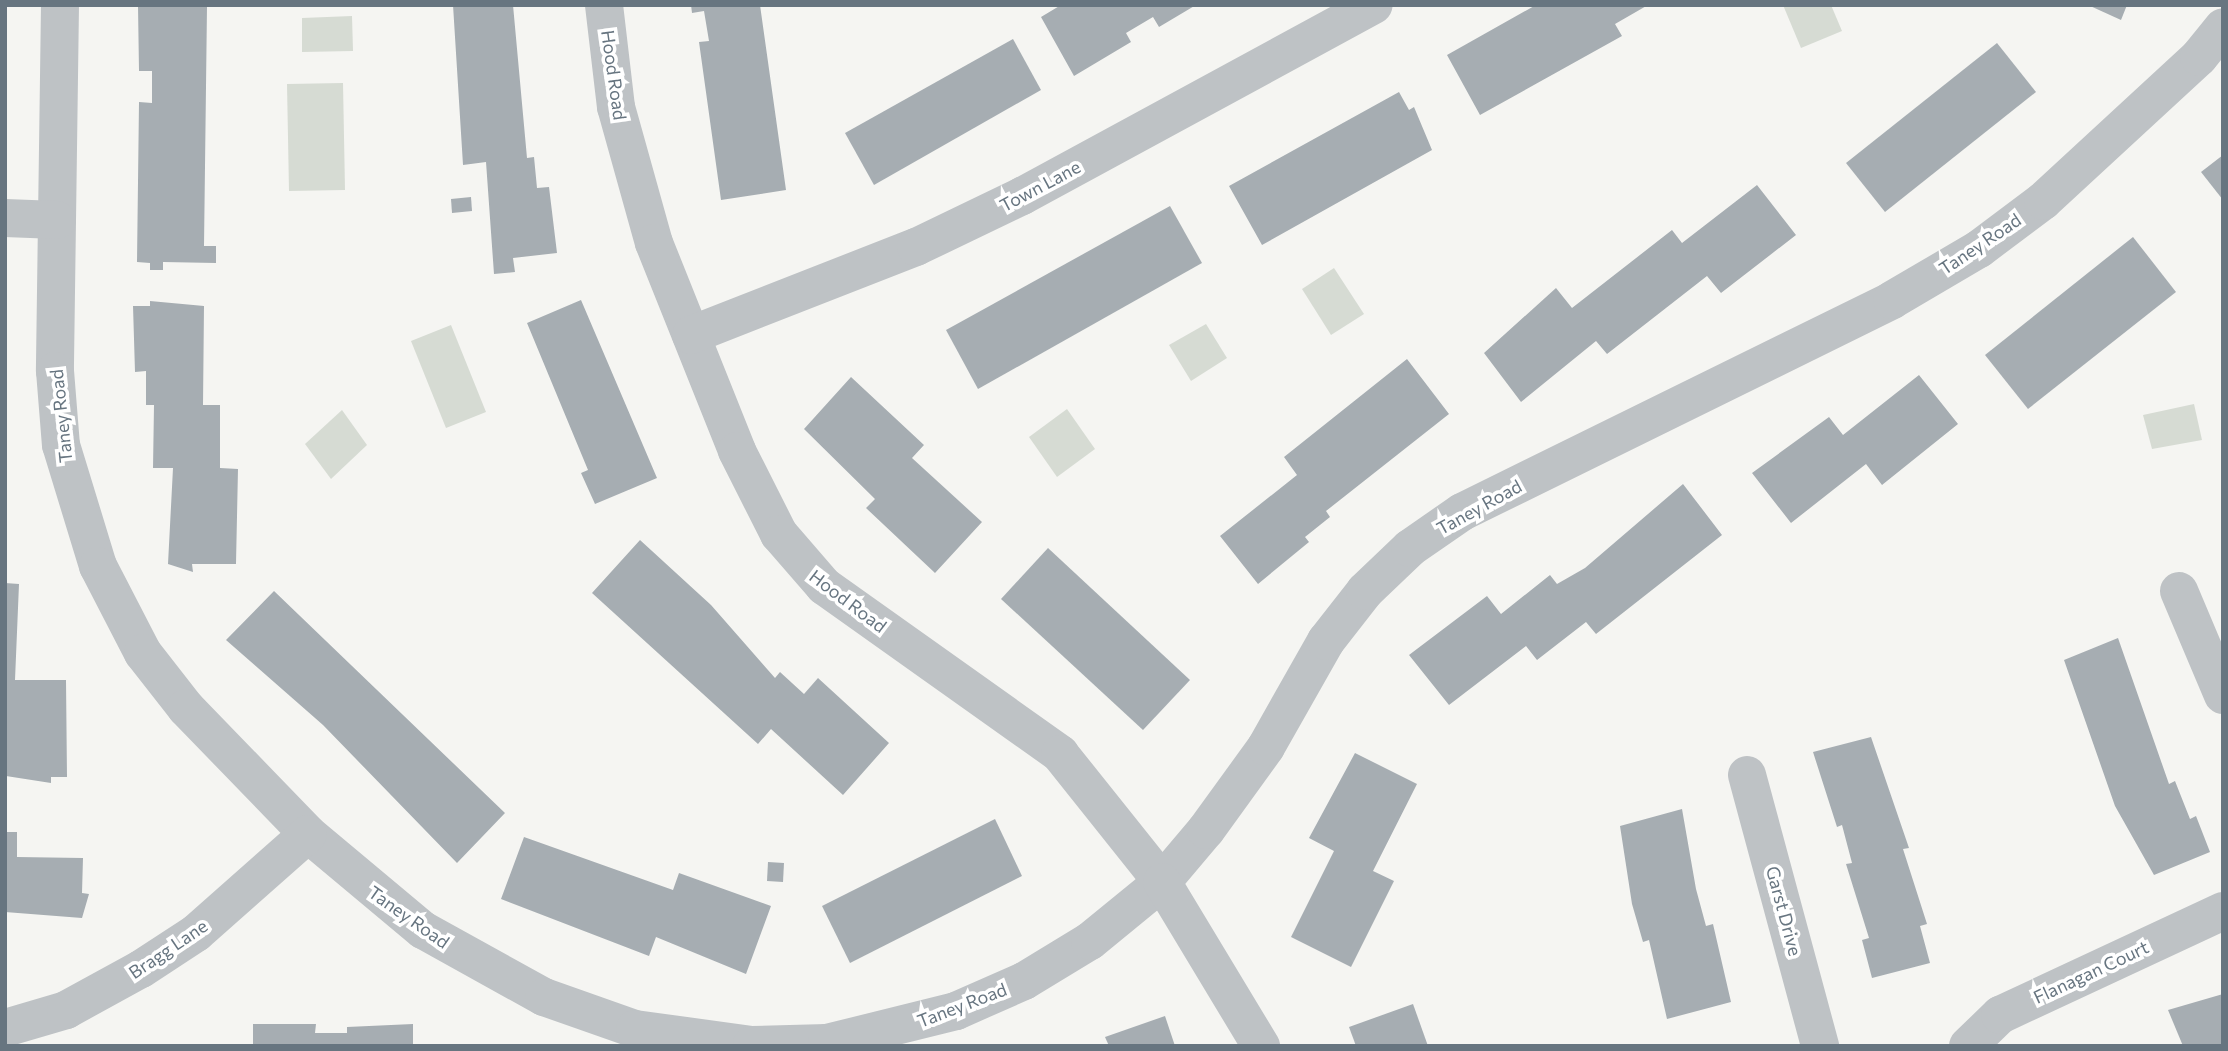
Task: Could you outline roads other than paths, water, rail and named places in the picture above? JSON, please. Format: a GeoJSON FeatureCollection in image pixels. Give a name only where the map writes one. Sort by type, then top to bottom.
{"type":"FeatureCollection","features":[{"type":"Feature","properties":{"kind":"street","name":"Taney Road"},"geometry":{"type":"LineString","coordinates":[[60,5],[57,220],[61,445],[97,566],[163,680],[308,834],[422,930],[522,986],[635,1029],[752,1045],[827,1043],[956,1011],[1024,981],[1090,941],[1163,882],[1266,747],[1326,641],[1365,591],[1410,548],[1462,512],[1892,300],[1979,249],[2043,201],[2199,57],[2223,27]]}},
{"type":"Feature","properties":{"kind":"street","name":"Hood Road"},"geometry":{"type":"LineString","coordinates":[[604,5],[616,107],[635,186],[691,335],[762,505],[800,564],[1060,754],[1163,882],[1261,1046]]}},
{"type":"Feature","properties":{"kind":"street","name":"Town Lane"},"geometry":{"type":"LineString","coordinates":[[691,335],[916,247],[1010,202],[1374,5]]}},
{"type":"Feature","properties":{"kind":"street"},"geometry":{"type":"LineString","coordinates":[[5,218],[57,220]]}},
{"type":"Feature","properties":{"kind":"street"},"geometry":{"type":"LineString","coordinates":[[2179,591],[2223,695]]}},
{"type":"Feature","properties":{"kind":"street","name":"Garst Drive"},"geometry":{"type":"LineString","coordinates":[[1747,775],[1820,1046]]}},
{"type":"Feature","properties":{"kind":"street","name":"Bragg Lane"},"geometry":{"type":"LineString","coordinates":[[5,1028],[66,1010],[141,969],[196,933],[308,834]]}},
{"type":"Feature","properties":{"kind":"street","name":"Flanagan Court"},"geometry":{"type":"LineString","coordinates":[[1968,1046],[2000,1015],[2223,911]]}}]}
